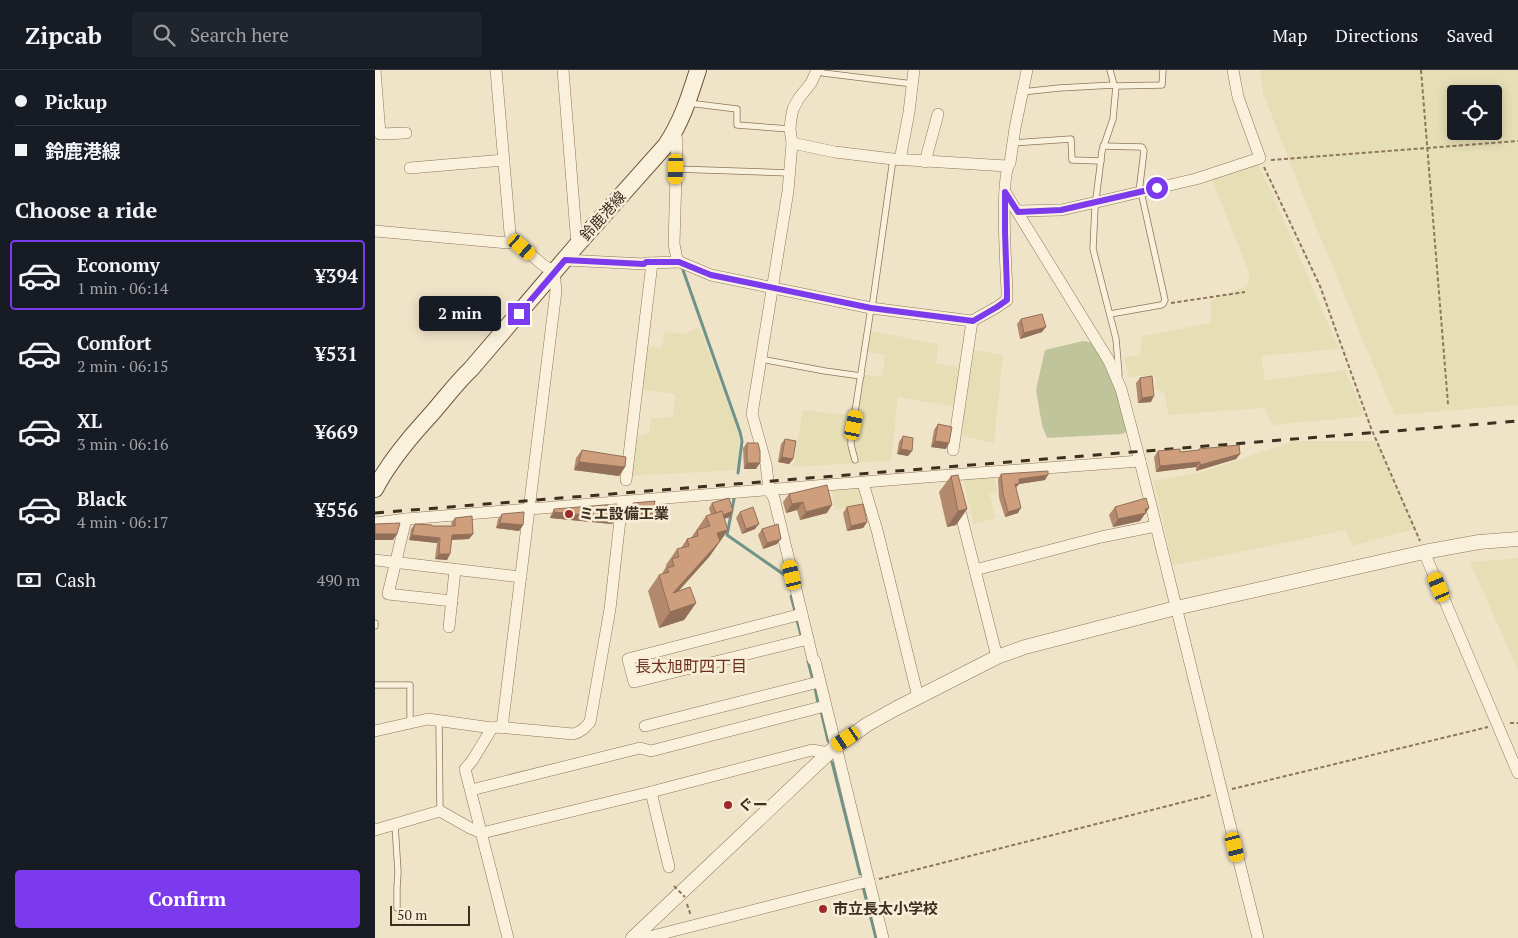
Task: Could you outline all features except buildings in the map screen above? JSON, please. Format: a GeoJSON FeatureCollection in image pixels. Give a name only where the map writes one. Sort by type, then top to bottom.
{"type":"FeatureCollection","features":[{"type":"Feature","properties":{"kind":"main road","name":"鈴鹿港線"},"geometry":{"type":"LineString","coordinates":[[375,490],[395,458],[416,430],[666,145],[675,132],[688,103],[698,70]]}},
{"type":"Feature","properties":{"kind":"street"},"geometry":{"type":"LineString","coordinates":[[375,70],[381,134],[406,133]]}},
{"type":"Feature","properties":{"kind":"street"},"geometry":{"type":"LineString","coordinates":[[496,70],[510,233],[512,238],[543,265],[555,272],[556,291],[521,577],[497,728],[465,769],[508,938]]}},
{"type":"Feature","properties":{"kind":"street"},"geometry":{"type":"LineString","coordinates":[[563,70],[577,245]]}},
{"type":"Feature","properties":{"kind":"street"},"geometry":{"type":"LineString","coordinates":[[817,70],[811,83],[793,109],[790,129],[792,143],[790,173],[784,222],[752,414],[766,464],[769,490],[774,498],[825,706],[832,750],[883,938]]}},
{"type":"Feature","properties":{"kind":"street"},"geometry":{"type":"LineString","coordinates":[[897,160],[909,112],[914,70]]}},
{"type":"Feature","properties":{"kind":"street"},"geometry":{"type":"LineString","coordinates":[[565,260],[644,264],[646,262],[679,262],[711,275],[772,288],[872,308],[973,321],[1007,300],[1004,224],[1007,166],[1010,163],[1027,70]]}},
{"type":"Feature","properties":{"kind":"street"},"geometry":{"type":"LineString","coordinates":[[1018,212],[1061,210],[1197,179],[1262,159],[1238,97],[1233,70]]}},
{"type":"Feature","properties":{"kind":"street"},"geometry":{"type":"LineString","coordinates":[[925,162],[938,114]]}},
{"type":"Feature","properties":{"kind":"street"},"geometry":{"type":"LineString","coordinates":[[675,132],[677,141],[674,244],[679,262]]}},
{"type":"Feature","properties":{"kind":"street"},"geometry":{"type":"LineString","coordinates":[[792,143],[835,152],[897,160],[1007,166]]}},
{"type":"Feature","properties":{"kind":"street"},"geometry":{"type":"LineString","coordinates":[[410,168],[504,160]]}},
{"type":"Feature","properties":{"kind":"street"},"geometry":{"type":"LineString","coordinates":[[1005,192],[1109,361],[1119,384],[1140,461],[1258,938]]}},
{"type":"Feature","properties":{"kind":"street"},"geometry":{"type":"LineString","coordinates":[[375,231],[508,243],[512,238]]}},
{"type":"Feature","properties":{"kind":"street"},"geometry":{"type":"LineString","coordinates":[[626,480],[652,263]]}},
{"type":"Feature","properties":{"kind":"street"},"geometry":{"type":"LineString","coordinates":[[953,450],[973,321]]}},
{"type":"Feature","properties":{"kind":"street"},"geometry":{"type":"LineString","coordinates":[[375,523],[405,519],[863,483],[954,485],[1140,461]]}},
{"type":"Feature","properties":{"kind":"street"},"geometry":{"type":"LineString","coordinates":[[863,483],[877,530],[918,697]]}},
{"type":"Feature","properties":{"kind":"street"},"geometry":{"type":"LineString","coordinates":[[954,485],[997,657]]}},
{"type":"Feature","properties":{"kind":"street"},"geometry":{"type":"LineString","coordinates":[[375,732],[428,719],[497,728],[579,733],[590,722],[610,609],[623,502]]}},
{"type":"Feature","properties":{"kind":"street"},"geometry":{"type":"LineString","coordinates":[[405,519],[388,594],[452,601]]}},
{"type":"Feature","properties":{"kind":"street"},"geometry":{"type":"LineString","coordinates":[[975,570],[1101,537],[1156,526]]}},
{"type":"Feature","properties":{"kind":"street"},"geometry":{"type":"LineString","coordinates":[[633,938],[832,750],[868,724],[997,657],[1025,646],[1176,608],[1425,552],[1479,542],[1518,539]]}},
{"type":"Feature","properties":{"kind":"street"},"geometry":{"type":"LineString","coordinates":[[1425,552],[1518,773]]}},
{"type":"Feature","properties":{"kind":"street"},"geometry":{"type":"LineString","coordinates":[[375,560],[395,564],[521,577]]}},
{"type":"Feature","properties":{"kind":"street"},"geometry":{"type":"LineString","coordinates":[[449,627],[455,570]]}},
{"type":"Feature","properties":{"kind":"street"},"geometry":{"type":"LineString","coordinates":[[802,614],[628,659],[634,682],[808,639]]}},
{"type":"Feature","properties":{"kind":"street"},"geometry":{"type":"LineString","coordinates":[[645,726],[819,682]]}},
{"type":"Feature","properties":{"kind":"street"},"geometry":{"type":"LineString","coordinates":[[471,790],[640,748],[651,751],[825,706]]}},
{"type":"Feature","properties":{"kind":"street"},"geometry":{"type":"LineString","coordinates":[[375,830],[440,812],[482,833],[812,750],[832,750]]}},
{"type":"Feature","properties":{"kind":"street"},"geometry":{"type":"LineString","coordinates":[[651,792],[669,868]]}},
{"type":"Feature","properties":{"kind":"street"},"geometry":{"type":"LineString","coordinates":[[645,938],[869,881]]}},
{"type":"Feature","properties":{"kind":"lane"},"geometry":{"type":"LineString","coordinates":[[817,70],[823,73],[913,84]]}},
{"type":"Feature","properties":{"kind":"lane"},"geometry":{"type":"LineString","coordinates":[[1110,70],[1115,85],[1113,119],[1103,146],[1095,207],[1093,249],[1115,339],[1119,384]]}},
{"type":"Feature","properties":{"kind":"lane"},"geometry":{"type":"LineString","coordinates":[[1022,92],[1115,85],[1161,85],[1163,70]]}},
{"type":"Feature","properties":{"kind":"lane"},"geometry":{"type":"LineString","coordinates":[[688,103],[737,109],[737,125],[790,129]]}},
{"type":"Feature","properties":{"kind":"lane"},"geometry":{"type":"LineString","coordinates":[[1013,143],[1071,139],[1072,160],[1101,161]]}},
{"type":"Feature","properties":{"kind":"lane"},"geometry":{"type":"LineString","coordinates":[[1103,146],[1142,147],[1140,192],[1165,296],[1163,304],[1110,314]]}},
{"type":"Feature","properties":{"kind":"lane"},"geometry":{"type":"LineString","coordinates":[[855,460],[851,438],[897,160]]}},
{"type":"Feature","properties":{"kind":"lane"},"geometry":{"type":"LineString","coordinates":[[676,169],[790,173]]}},
{"type":"Feature","properties":{"kind":"lane"},"geometry":{"type":"LineString","coordinates":[[761,359],[861,376]]}},
{"type":"Feature","properties":{"kind":"lane"},"geometry":{"type":"LineString","coordinates":[[375,685],[410,685],[410,723]]}},
{"type":"Feature","properties":{"kind":"lane"},"geometry":{"type":"LineString","coordinates":[[439,720],[440,812]]}},
{"type":"Feature","properties":{"kind":"lane"},"geometry":{"type":"LineString","coordinates":[[395,825],[398,872],[397,908]]}},
{"type":"Feature","properties":{"kind":"path"},"geometry":{"type":"LineString","coordinates":[[1421,70],[1448,404]]}},
{"type":"Feature","properties":{"kind":"path"},"geometry":{"type":"LineString","coordinates":[[1425,552],[1371,428],[1320,286],[1262,159],[1518,141]]}},
{"type":"Feature","properties":{"kind":"path"},"geometry":{"type":"LineString","coordinates":[[1163,304],[1245,292]]}},
{"type":"Feature","properties":{"kind":"path"},"geometry":{"type":"LineString","coordinates":[[869,881],[1497,724]]}},
{"type":"Feature","properties":{"kind":"path"},"geometry":{"type":"LineString","coordinates":[[674,886],[685,897],[691,916]]}},
{"type":"Feature","properties":{"kind":"shaded area"},"geometry":{"type":"Polygon","coordinates":[[[1260,70],[1518,70],[1518,405],[1394,415],[1263,93],[1260,70]]]}},
{"type":"Feature","properties":{"kind":"shaded area"},"geometry":{"type":"Polygon","coordinates":[[[1257,163],[1339,349],[1261,356],[1265,380],[1345,370],[1364,414],[1358,417],[1272,425],[1265,408],[1169,415],[1164,393],[1156,389],[1155,375],[1129,377],[1124,358],[1140,355],[1142,336],[1211,323],[1211,300],[1247,286],[1250,275],[1211,176],[1257,163]]]}},
{"type":"Feature","properties":{"kind":"shaded area"},"geometry":{"type":"Polygon","coordinates":[[[699,327],[737,428],[739,439],[736,470],[631,476],[637,437],[648,434],[652,418],[673,417],[675,394],[643,390],[647,346],[662,348],[665,331],[685,334],[699,327]]]}},
{"type":"Feature","properties":{"kind":"shaded area"},"geometry":{"type":"Polygon","coordinates":[[[871,331],[938,344],[936,364],[960,367],[953,407],[898,397],[891,461],[793,467],[803,410],[858,416],[864,375],[882,376],[885,355],[868,352],[871,331]]]}},
{"type":"Feature","properties":{"kind":"shaded area"},"geometry":{"type":"Polygon","coordinates":[[[974,350],[1003,355],[994,443],[961,436],[974,350]]]}},
{"type":"Feature","properties":{"kind":"shaded area"},"geometry":{"type":"Polygon","coordinates":[[[1295,441],[1376,441],[1415,529],[1352,546],[1345,530],[1173,566],[1154,481],[1199,473],[1295,441]]]}},
{"type":"Feature","properties":{"kind":"shaded area"},"geometry":{"type":"Polygon","coordinates":[[[994,473],[997,492],[989,494],[996,518],[974,524],[962,478],[994,473]]]}},
{"type":"Feature","properties":{"kind":"shaded area"},"geometry":{"type":"Polygon","coordinates":[[[864,485],[866,504],[835,510],[832,489],[864,485]]]}},
{"type":"Feature","properties":{"kind":"shaded area"},"geometry":{"type":"Polygon","coordinates":[[[1518,558],[1518,670],[1470,562],[1518,558]]]}},
{"type":"Feature","properties":{"kind":"green space"},"geometry":{"type":"Polygon","coordinates":[[[1083,341],[1095,343],[1106,358],[1129,431],[1122,434],[1047,438],[1042,425],[1036,390],[1045,350],[1083,341]]]}},
{"type":"Feature","properties":{"kind":"waterway"},"geometry":{"type":"LineString","coordinates":[[683,270],[740,432],[742,441],[738,473]]}},
{"type":"Feature","properties":{"kind":"waterway"},"geometry":{"type":"LineString","coordinates":[[734,499],[727,535],[786,576]]}},
{"type":"Feature","properties":{"kind":"waterway"},"geometry":{"type":"LineString","coordinates":[[791,596],[795,611]]}},
{"type":"Feature","properties":{"kind":"waterway"},"geometry":{"type":"LineString","coordinates":[[797,620],[801,635]]}},
{"type":"Feature","properties":{"kind":"waterway"},"geometry":{"type":"LineString","coordinates":[[808,661],[812,677]]}},
{"type":"Feature","properties":{"kind":"waterway"},"geometry":{"type":"LineString","coordinates":[[815,688],[818,703]]}},
{"type":"Feature","properties":{"kind":"waterway"},"geometry":{"type":"LineString","coordinates":[[821,711],[828,741]]}},
{"type":"Feature","properties":{"kind":"waterway"},"geometry":{"type":"LineString","coordinates":[[832,762],[860,874]]}},
{"type":"Feature","properties":{"kind":"waterway"},"geometry":{"type":"LineString","coordinates":[[863,887],[876,938]]}},
{"type":"Feature","properties":{"kind":"railway"},"geometry":{"type":"LineString","coordinates":[[375,513],[1518,421]]}},
{"type":"Feature","properties":{"kind":"place","name":"ミエ設備工業"},"geometry":{"type":"Point","coordinates":[569,514]}},
{"type":"Feature","properties":{"kind":"place","name":"ぐー"},"geometry":{"type":"Point","coordinates":[728,805]}},
{"type":"Feature","properties":{"kind":"place","name":"市立長太小学校"},"geometry":{"type":"Point","coordinates":[823,909]}},
{"type":"Feature","properties":{"kind":"district","name":"長太旭町四丁目"},"geometry":{"type":"Point","coordinates":[691,666]}},
{"type":"Feature","properties":{"kind":"route"},"geometry":{"type":"LineString","coordinates":[[519,314],[565,260],[644,264],[646,262],[679,262],[711,275],[871,308],[973,321],[1007,300],[1005,192],[1018,212],[1061,210],[1157,188]]}}]}
